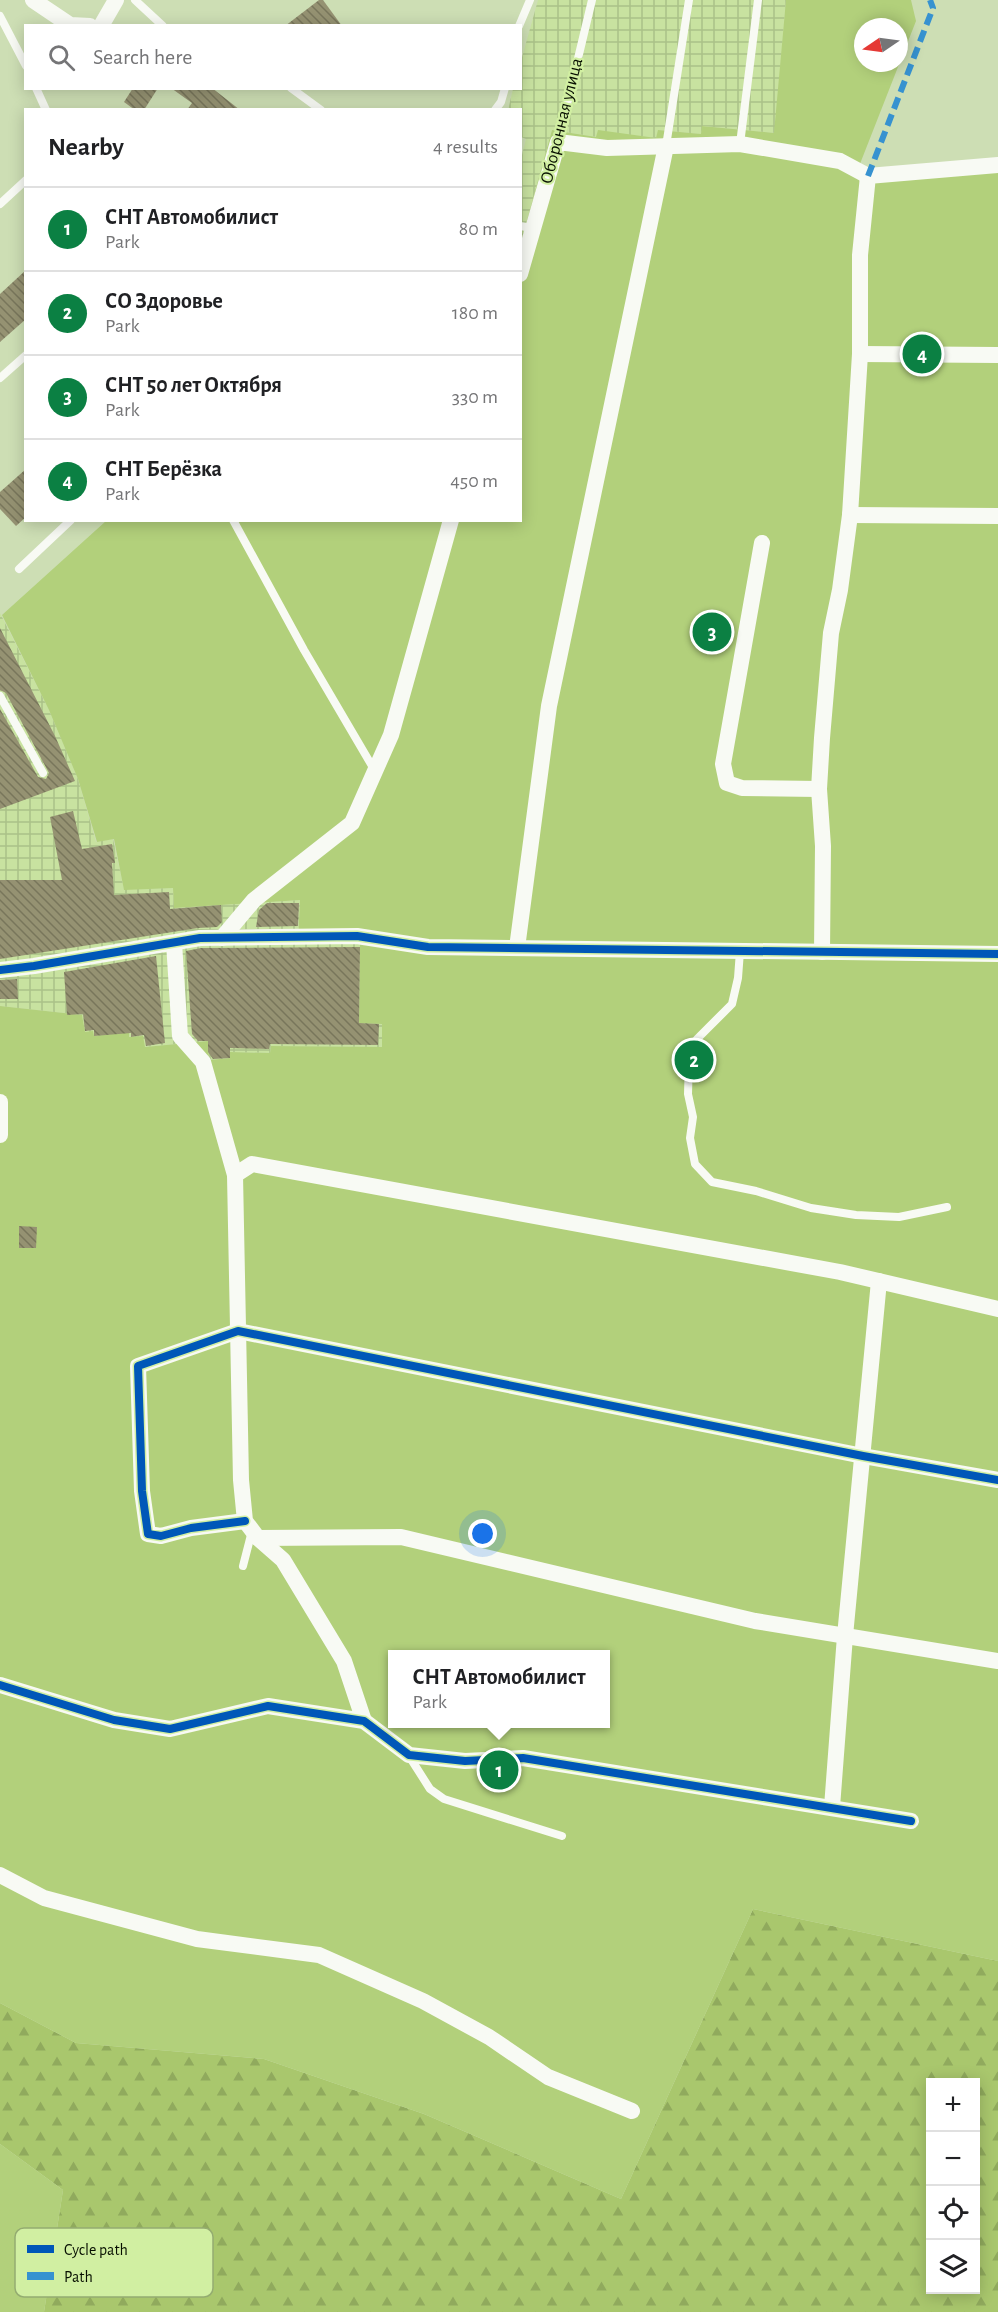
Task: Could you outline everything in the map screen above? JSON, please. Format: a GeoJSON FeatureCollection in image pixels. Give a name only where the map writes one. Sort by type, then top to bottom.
{"type":"FeatureCollection","features":[{"type":"Feature","properties":{"kind":"street"},"geometry":{"type":"LineString","coordinates":[[33,0],[69,24]]}},
{"type":"Feature","properties":{"kind":"street"},"geometry":{"type":"LineString","coordinates":[[102,24],[116,0]]}},
{"type":"Feature","properties":{"kind":"street"},"geometry":{"type":"LineString","coordinates":[[558,142],[606,148],[740,144],[840,161],[868,176],[998,165]]}},
{"type":"Feature","properties":{"kind":"street","name":"Оборонная улица"},"geometry":{"type":"LineString","coordinates":[[522,261],[527,227],[558,142]]}},
{"type":"Feature","properties":{"kind":"street"},"geometry":{"type":"LineString","coordinates":[[517,948],[549,706],[666,146]]}},
{"type":"Feature","properties":{"kind":"street"},"geometry":{"type":"LineString","coordinates":[[822,952],[823,846],[819,789],[831,633],[840,590],[850,515],[860,354],[860,255],[868,176]]}},
{"type":"Feature","properties":{"kind":"street"},"geometry":{"type":"LineString","coordinates":[[860,354],[998,355]]}},
{"type":"Feature","properties":{"kind":"street"},"geometry":{"type":"LineString","coordinates":[[850,515],[998,516]]}},
{"type":"Feature","properties":{"kind":"street"},"geometry":{"type":"LineString","coordinates":[[222,938],[254,900],[352,823],[391,735],[450,522]]}},
{"type":"Feature","properties":{"kind":"street"},"geometry":{"type":"LineString","coordinates":[[762,543],[723,764],[727,783],[742,788],[819,789]]}},
{"type":"Feature","properties":{"kind":"street"},"geometry":{"type":"LineString","coordinates":[[0,970],[200,938],[357,936],[428,948],[998,954]]}},
{"type":"Feature","properties":{"kind":"street"},"geometry":{"type":"LineString","coordinates":[[174,943],[180,1036],[203,1062],[235,1175],[241,1480],[252,1530],[283,1560],[344,1660],[364,1721]]}},
{"type":"Feature","properties":{"kind":"street"},"geometry":{"type":"LineString","coordinates":[[0,1102],[0,1135]]}},
{"type":"Feature","properties":{"kind":"street"},"geometry":{"type":"LineString","coordinates":[[235,1175],[252,1164],[879,1281],[998,1310]]}},
{"type":"Feature","properties":{"kind":"street"},"geometry":{"type":"LineString","coordinates":[[832,1807],[879,1281]]}},
{"type":"Feature","properties":{"kind":"street"},"geometry":{"type":"LineString","coordinates":[[998,1480],[863,1456],[238,1331],[138,1366],[142,1491],[148,1534],[161,1536],[191,1528],[401,1537],[755,1621],[998,1661]]}},
{"type":"Feature","properties":{"kind":"street"},"geometry":{"type":"LineString","coordinates":[[0,1685],[114,1720],[170,1729],[268,1706],[364,1721],[409,1755],[465,1761],[523,1758],[911,1821]]}},
{"type":"Feature","properties":{"kind":"street"},"geometry":{"type":"LineString","coordinates":[[0,1875],[44,1898],[197,1939],[319,1955],[423,2001],[489,2037],[548,2077],[632,2111]]}},
{"type":"Feature","properties":{"kind":"lane"},"geometry":{"type":"LineString","coordinates":[[135,0],[162,24]]}},
{"type":"Feature","properties":{"kind":"lane"},"geometry":{"type":"LineString","coordinates":[[520,24],[530,0]]}},
{"type":"Feature","properties":{"kind":"lane","name":"Оборонная улица"},"geometry":{"type":"LineString","coordinates":[[558,142],[592,0]]}},
{"type":"Feature","properties":{"kind":"lane"},"geometry":{"type":"LineString","coordinates":[[666,146],[689,0]]}},
{"type":"Feature","properties":{"kind":"lane"},"geometry":{"type":"LineString","coordinates":[[740,144],[758,0]]}},
{"type":"Feature","properties":{"kind":"lane"},"geometry":{"type":"LineString","coordinates":[[0,16],[24,62]]}},
{"type":"Feature","properties":{"kind":"lane"},"geometry":{"type":"LineString","coordinates":[[37,90],[45,108]]}},
{"type":"Feature","properties":{"kind":"lane"},"geometry":{"type":"LineString","coordinates":[[294,90],[318,108]]}},
{"type":"Feature","properties":{"kind":"lane"},"geometry":{"type":"LineString","coordinates":[[496,108],[505,90]]}},
{"type":"Feature","properties":{"kind":"lane"},"geometry":{"type":"LineString","coordinates":[[0,204],[24,182]]}},
{"type":"Feature","properties":{"kind":"lane"},"geometry":{"type":"LineString","coordinates":[[0,378],[24,357]]}},
{"type":"Feature","properties":{"kind":"lane"},"geometry":{"type":"LineString","coordinates":[[19,569],[69,522]]}},
{"type":"Feature","properties":{"kind":"lane"},"geometry":{"type":"LineString","coordinates":[[234,522],[304,650],[375,771]]}},
{"type":"Feature","properties":{"kind":"lane"},"geometry":{"type":"LineString","coordinates":[[0,696],[43,774]]}},
{"type":"Feature","properties":{"kind":"lane"},"geometry":{"type":"LineString","coordinates":[[740,951],[738,978],[732,1004],[697,1039],[689,1060],[688,1094],[693,1117],[690,1138],[695,1164],[712,1182],[756,1191],[811,1208],[856,1215],[899,1217],[947,1207]]}},
{"type":"Feature","properties":{"kind":"lane"},"geometry":{"type":"LineString","coordinates":[[243,1566],[252,1530]]}},
{"type":"Feature","properties":{"kind":"lane"},"geometry":{"type":"LineString","coordinates":[[409,1755],[430,1789],[444,1799],[562,1836]]}},
{"type":"Feature","properties":{"kind":"shaded area"},"geometry":{"type":"Polygon","coordinates":[[[538,0],[786,0],[775,133],[703,126],[701,134],[659,130],[656,138],[598,131],[597,137],[552,130],[522,238],[522,155],[526,139],[522,137],[522,108],[508,108],[513,90],[522,90],[522,57],[538,0]]]}},
{"type":"Feature","properties":{"kind":"shaded area"},"geometry":{"type":"Polygon","coordinates":[[[786,0],[911,0],[916,21],[908,41],[908,18],[854,18],[854,72],[896,72],[856,174],[998,169],[998,1961],[753,1909],[621,2199],[424,2114],[264,2059],[76,2043],[0,2003],[0,1006],[82,1015],[85,1032],[93,1031],[94,1036],[129,1032],[129,1037],[143,1036],[145,1047],[208,1041],[209,1060],[230,1058],[230,1052],[270,1053],[271,1046],[382,1047],[382,1024],[359,1023],[360,942],[298,942],[300,900],[174,908],[173,888],[124,890],[114,839],[97,842],[78,779],[49,710],[2,615],[105,522],[522,522],[522,238],[552,130],[596,137],[598,130],[656,138],[658,130],[701,134],[702,126],[774,133],[786,0]]]}},
{"type":"Feature","properties":{"kind":"shaded area"},"geometry":{"type":"Polygon","coordinates":[[[0,613],[49,710],[78,779],[96,842],[113,839],[124,889],[173,888],[174,908],[300,900],[298,942],[360,942],[359,1022],[382,1024],[382,1047],[271,1046],[270,1053],[230,1052],[230,1058],[209,1060],[208,1041],[144,1047],[129,1037],[93,1036],[84,1032],[82,1015],[0,1006],[0,613]]]}},
{"type":"Feature","properties":{"kind":"shaded area"},"geometry":{"type":"Polygon","coordinates":[[[0,2144],[63,2190],[57,2228],[15,2228],[15,2297],[46,2297],[44,2312],[0,2312],[0,2144]]]}},
{"type":"Feature","properties":{"kind":"green space"},"geometry":{"type":"Polygon","coordinates":[[[753,1909],[998,1961],[998,2312],[44,2312],[46,2297],[213,2297],[213,2228],[57,2228],[63,2190],[0,2144],[0,2003],[76,2043],[264,2059],[424,2114],[621,2199],[753,1909]]]}},
{"type":"Feature","properties":{"kind":"building"},"geometry":{"type":"Polygon","coordinates":[[[319,0],[323,0],[341,24],[288,24],[319,0]]]}},
{"type":"Feature","properties":{"kind":"building"},"geometry":{"type":"Polygon","coordinates":[[[132,90],[157,90],[145,108],[132,108],[124,102],[132,90]]]}},
{"type":"Feature","properties":{"kind":"building"},"geometry":{"type":"Polygon","coordinates":[[[174,90],[215,90],[237,108],[188,108],[192,103],[174,90]]]}},
{"type":"Feature","properties":{"kind":"building"},"geometry":{"type":"Polygon","coordinates":[[[24,272],[24,321],[0,342],[0,294],[24,272]]]}},
{"type":"Feature","properties":{"kind":"building"},"geometry":{"type":"Polygon","coordinates":[[[24,471],[24,519],[16,526],[0,509],[0,492],[24,471]]]}},
{"type":"Feature","properties":{"kind":"building"},"geometry":{"type":"Polygon","coordinates":[[[0,628],[55,736],[75,781],[0,809],[0,709],[38,777],[46,779],[49,773],[6,693],[0,690],[0,628]]]}},
{"type":"Feature","properties":{"kind":"building"},"geometry":{"type":"Polygon","coordinates":[[[73,811],[82,849],[112,844],[115,863],[112,863],[114,895],[169,892],[170,909],[221,905],[222,922],[217,927],[0,959],[0,880],[62,880],[50,817],[73,811]]]}},
{"type":"Feature","properties":{"kind":"building"},"geometry":{"type":"Polygon","coordinates":[[[267,903],[299,903],[298,926],[256,927],[259,910],[267,903]]]}},
{"type":"Feature","properties":{"kind":"building"},"geometry":{"type":"Polygon","coordinates":[[[360,947],[359,1023],[379,1024],[378,1045],[270,1044],[269,1049],[230,1048],[230,1058],[213,1059],[208,1052],[208,1041],[198,1041],[192,1034],[186,951],[201,948],[360,947]]]}},
{"type":"Feature","properties":{"kind":"building"},"geometry":{"type":"Polygon","coordinates":[[[156,956],[165,1043],[146,1046],[144,1035],[131,1037],[131,1033],[94,1036],[94,1030],[85,1031],[83,1014],[67,1015],[64,972],[156,956]]]}},
{"type":"Feature","properties":{"kind":"building"},"geometry":{"type":"Polygon","coordinates":[[[17,979],[18,999],[0,999],[0,980],[17,979]]]}},
{"type":"Feature","properties":{"kind":"building"},"geometry":{"type":"Polygon","coordinates":[[[19,1226],[37,1227],[36,1248],[19,1248],[19,1226]]]}},
{"type":"Feature","properties":{"kind":"marked path"},"geometry":{"type":"LineString","coordinates":[[868,176],[933,8],[930,0]]}},
{"type":"Feature","properties":{"kind":"cycle path"},"geometry":{"type":"LineString","coordinates":[[0,970],[200,938],[357,936],[428,947],[998,954]]}},
{"type":"Feature","properties":{"kind":"cycle path"},"geometry":{"type":"LineString","coordinates":[[245,1521],[191,1528],[161,1536],[148,1534],[142,1491],[138,1366],[238,1331],[863,1456],[998,1480]]}},
{"type":"Feature","properties":{"kind":"cycle path"},"geometry":{"type":"LineString","coordinates":[[0,1685],[114,1720],[170,1729],[268,1706],[364,1721],[409,1755],[465,1761],[523,1758],[911,1821]]}},
{"type":"Feature","properties":{"kind":"place","name":"СНТ Берёзка"},"geometry":{"type":"Point","coordinates":[922,354]}},
{"type":"Feature","properties":{"kind":"place","name":"СНТ 50 лет Октября"},"geometry":{"type":"Point","coordinates":[712,632]}},
{"type":"Feature","properties":{"kind":"place","name":"СО Здоровье"},"geometry":{"type":"Point","coordinates":[694,1060]}},
{"type":"Feature","properties":{"kind":"place","name":"СНТ Автомобилист"},"geometry":{"type":"Point","coordinates":[499,1770]}}]}
